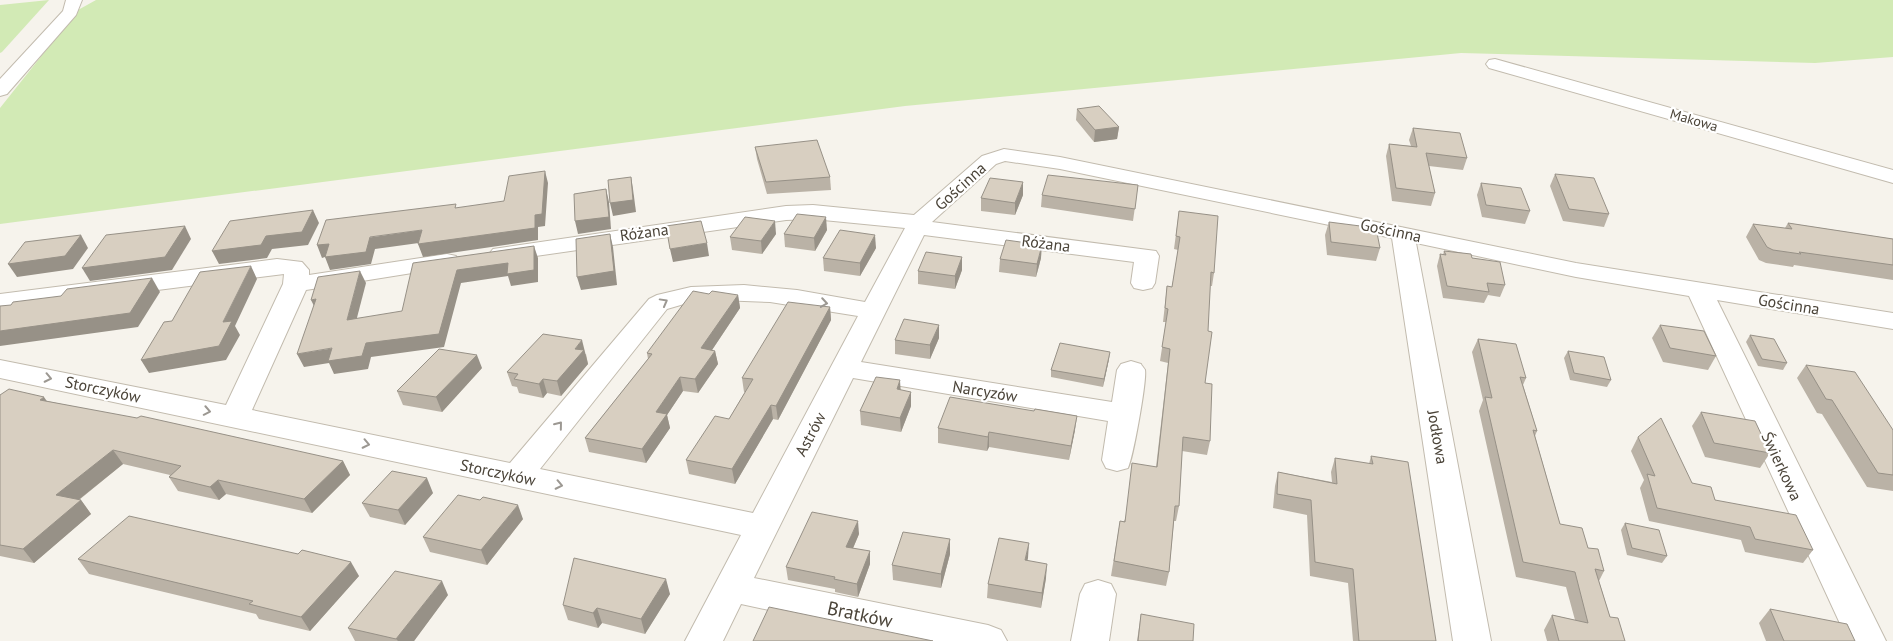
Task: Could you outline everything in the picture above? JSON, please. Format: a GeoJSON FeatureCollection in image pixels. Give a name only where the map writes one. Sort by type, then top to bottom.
{"type":"FeatureCollection","features":[{"type":"Feature","properties":{"kind":"street"},"geometry":{"type":"LineString","coordinates":[[0,72],[70,0]]}},
{"type":"Feature","properties":{"kind":"street"},"geometry":{"type":"LineString","coordinates":[[0,90],[70,12],[74,0]]}},
{"type":"Feature","properties":{"kind":"street","name":"Makowa"},"geometry":{"type":"LineString","coordinates":[[1495,64],[1893,177]]}},
{"type":"Feature","properties":{"kind":"street","name":"Gościnna"},"geometry":{"type":"LineString","coordinates":[[918,225],[989,160],[1004,155],[1099,170],[1576,270],[1893,321]]}},
{"type":"Feature","properties":{"kind":"street","name":"Różana"},"geometry":{"type":"LineString","coordinates":[[296,284],[786,213],[813,212],[1147,256],[1143,283]]}},
{"type":"Feature","properties":{"kind":"street","name":"Astrów"},"geometry":{"type":"LineString","coordinates":[[704,641],[918,225]]}},
{"type":"Feature","properties":{"kind":"street","name":"Jodłowa"},"geometry":{"type":"LineString","coordinates":[[1403,233],[1472,641]]}},
{"type":"Feature","properties":{"kind":"street"},"geometry":{"type":"LineString","coordinates":[[0,302],[277,266],[294,267],[298,270],[296,284],[235,416]]}},
{"type":"Feature","properties":{"kind":"street","name":"Świerkowa"},"geometry":{"type":"LineString","coordinates":[[1699,290],[1867,641]]}},
{"type":"Feature","properties":{"kind":"street"},"geometry":{"type":"LineString","coordinates":[[516,476],[658,304],[666,300],[729,292],[755,292],[875,311]]}},
{"type":"Feature","properties":{"kind":"street","name":"Narcyzów"},"geometry":{"type":"LineString","coordinates":[[845,368],[1125,414]]}},
{"type":"Feature","properties":{"kind":"street","name":"Storczyków"},"geometry":{"type":"LineString","coordinates":[[0,369],[762,526]]}},
{"type":"Feature","properties":{"kind":"street"},"geometry":{"type":"LineString","coordinates":[[1117,460],[1131,370]]}},
{"type":"Feature","properties":{"kind":"street","name":"Bratków"},"geometry":{"type":"LineString","coordinates":[[732,588],[988,641]]}},
{"type":"Feature","properties":{"kind":"street"},"geometry":{"type":"LineString","coordinates":[[1090,641],[1098,594]]}},
{"type":"Feature","properties":{"kind":"green space"},"geometry":{"type":"Polygon","coordinates":[[[49,0],[2,52],[0,53],[0,5],[49,0]]]}},
{"type":"Feature","properties":{"kind":"green space"},"geometry":{"type":"Polygon","coordinates":[[[96,0],[1893,0],[1893,57],[1815,63],[1461,53],[905,106],[0,224],[0,108],[78,10],[96,0]]]}},
{"type":"Feature","properties":{"kind":"building"},"geometry":{"type":"Polygon","coordinates":[[[1099,106],[1119,127],[1095,130],[1077,109],[1099,106]]]}},
{"type":"Feature","properties":{"kind":"building"},"geometry":{"type":"Polygon","coordinates":[[[1413,128],[1460,133],[1467,158],[1426,153],[1435,193],[1396,188],[1389,144],[1417,147],[1413,128]]]}},
{"type":"Feature","properties":{"kind":"building"},"geometry":{"type":"Polygon","coordinates":[[[817,140],[830,177],[766,182],[755,147],[817,140]]]}},
{"type":"Feature","properties":{"kind":"building"},"geometry":{"type":"Polygon","coordinates":[[[545,171],[542,214],[535,215],[535,228],[418,244],[422,230],[370,237],[366,252],[325,257],[329,244],[317,245],[326,220],[456,204],[455,208],[504,201],[509,176],[545,171]]]}},
{"type":"Feature","properties":{"kind":"building"},"geometry":{"type":"Polygon","coordinates":[[[1555,174],[1594,178],[1609,214],[1569,209],[1555,174]]]}},
{"type":"Feature","properties":{"kind":"building"},"geometry":{"type":"Polygon","coordinates":[[[1048,175],[1138,185],[1135,209],[1042,195],[1048,175]]]}},
{"type":"Feature","properties":{"kind":"building"},"geometry":{"type":"Polygon","coordinates":[[[631,177],[633,200],[610,203],[608,180],[631,177]]]}},
{"type":"Feature","properties":{"kind":"building"},"geometry":{"type":"Polygon","coordinates":[[[990,178],[1023,182],[1015,203],[981,198],[990,178]]]}},
{"type":"Feature","properties":{"kind":"building"},"geometry":{"type":"Polygon","coordinates":[[[1481,183],[1521,188],[1530,211],[1486,205],[1481,183]]]}},
{"type":"Feature","properties":{"kind":"building"},"geometry":{"type":"Polygon","coordinates":[[[606,189],[609,217],[575,221],[574,194],[606,189]]]}},
{"type":"Feature","properties":{"kind":"building"},"geometry":{"type":"Polygon","coordinates":[[[313,210],[302,232],[266,236],[261,245],[212,251],[230,221],[313,210]]]}},
{"type":"Feature","properties":{"kind":"building"},"geometry":{"type":"Polygon","coordinates":[[[1179,211],[1218,216],[1214,273],[1211,272],[1208,331],[1212,332],[1205,383],[1212,384],[1210,441],[1183,437],[1179,506],[1175,506],[1169,572],[1114,561],[1120,521],[1125,522],[1132,463],[1157,467],[1170,349],[1162,347],[1168,309],[1165,308],[1167,286],[1172,287],[1180,237],[1176,236],[1179,211]]]}},
{"type":"Feature","properties":{"kind":"building"},"geometry":{"type":"Polygon","coordinates":[[[797,214],[826,217],[814,238],[784,234],[797,214]]]}},
{"type":"Feature","properties":{"kind":"building"},"geometry":{"type":"Polygon","coordinates":[[[745,217],[775,221],[761,241],[730,237],[745,217]]]}},
{"type":"Feature","properties":{"kind":"building"},"geometry":{"type":"Polygon","coordinates":[[[701,221],[707,243],[670,249],[666,226],[701,221]]]}},
{"type":"Feature","properties":{"kind":"building"},"geometry":{"type":"Polygon","coordinates":[[[1329,222],[1376,228],[1380,248],[1331,242],[1329,222]]]}},
{"type":"Feature","properties":{"kind":"building"},"geometry":{"type":"Polygon","coordinates":[[[1788,223],[1893,239],[1893,265],[1773,250],[1767,247],[1753,224],[1792,229],[1788,223]]]}},
{"type":"Feature","properties":{"kind":"building"},"geometry":{"type":"Polygon","coordinates":[[[185,226],[165,257],[82,268],[106,235],[185,226]]]}},
{"type":"Feature","properties":{"kind":"building"},"geometry":{"type":"Polygon","coordinates":[[[840,230],[875,235],[860,263],[823,258],[840,230]]]}},
{"type":"Feature","properties":{"kind":"building"},"geometry":{"type":"Polygon","coordinates":[[[610,234],[614,271],[577,277],[576,239],[610,234]]]}},
{"type":"Feature","properties":{"kind":"building"},"geometry":{"type":"Polygon","coordinates":[[[81,235],[65,256],[8,264],[25,242],[81,235]]]}},
{"type":"Feature","properties":{"kind":"building"},"geometry":{"type":"Polygon","coordinates":[[[1006,240],[1042,245],[1037,264],[1000,259],[1006,240]]]}},
{"type":"Feature","properties":{"kind":"building"},"geometry":{"type":"Polygon","coordinates":[[[534,246],[534,270],[507,274],[508,263],[457,270],[439,334],[366,343],[362,356],[328,361],[332,348],[297,354],[316,299],[311,300],[318,277],[360,271],[347,320],[402,311],[413,263],[534,246]]]}},
{"type":"Feature","properties":{"kind":"building"},"geometry":{"type":"Polygon","coordinates":[[[1444,251],[1471,254],[1472,258],[1500,262],[1505,285],[1487,283],[1489,292],[1447,286],[1440,254],[1446,255],[1444,251]]]}},
{"type":"Feature","properties":{"kind":"building"},"geometry":{"type":"Polygon","coordinates":[[[926,252],[962,257],[955,276],[918,271],[926,252]]]}},
{"type":"Feature","properties":{"kind":"building"},"geometry":{"type":"Polygon","coordinates":[[[251,266],[223,322],[232,321],[219,346],[141,360],[164,322],[172,321],[200,272],[251,266]]]}},
{"type":"Feature","properties":{"kind":"building"},"geometry":{"type":"Polygon","coordinates":[[[152,278],[130,313],[0,331],[0,306],[11,305],[13,302],[61,296],[67,289],[152,278]]]}},
{"type":"Feature","properties":{"kind":"building"},"geometry":{"type":"Polygon","coordinates":[[[693,291],[709,294],[712,291],[738,295],[701,348],[715,351],[695,379],[680,377],[656,412],[667,414],[642,449],[585,438],[652,354],[647,353],[693,291]]]}},
{"type":"Feature","properties":{"kind":"building"},"geometry":{"type":"Polygon","coordinates":[[[788,302],[830,307],[776,406],[771,405],[732,469],[686,460],[715,416],[729,419],[753,379],[742,378],[788,302]]]}},
{"type":"Feature","properties":{"kind":"building"},"geometry":{"type":"Polygon","coordinates":[[[904,319],[939,325],[930,345],[895,340],[904,319]]]}},
{"type":"Feature","properties":{"kind":"building"},"geometry":{"type":"Polygon","coordinates":[[[1660,325],[1704,331],[1716,356],[1670,348],[1660,325]]]}},
{"type":"Feature","properties":{"kind":"building"},"geometry":{"type":"Polygon","coordinates":[[[543,334],[582,340],[575,349],[584,350],[557,381],[543,379],[539,384],[514,379],[518,374],[507,372],[543,334]]]}},
{"type":"Feature","properties":{"kind":"building"},"geometry":{"type":"Polygon","coordinates":[[[1750,335],[1774,339],[1787,363],[1762,359],[1750,335]]]}},
{"type":"Feature","properties":{"kind":"building"},"geometry":{"type":"Polygon","coordinates":[[[1478,339],[1516,344],[1526,378],[1520,377],[1537,431],[1533,430],[1560,524],[1582,528],[1588,548],[1598,549],[1604,571],[1595,569],[1610,617],[1618,618],[1625,641],[1559,641],[1552,615],[1588,623],[1575,572],[1523,562],[1485,397],[1492,398],[1478,339]]]}},
{"type":"Feature","properties":{"kind":"building"},"geometry":{"type":"Polygon","coordinates":[[[1060,343],[1110,352],[1104,379],[1051,370],[1060,343]]]}},
{"type":"Feature","properties":{"kind":"building"},"geometry":{"type":"Polygon","coordinates":[[[439,349],[477,355],[436,397],[397,391],[439,349]]]}},
{"type":"Feature","properties":{"kind":"building"},"geometry":{"type":"Polygon","coordinates":[[[1568,351],[1604,357],[1611,380],[1574,373],[1568,351]]]}},
{"type":"Feature","properties":{"kind":"building"},"geometry":{"type":"Polygon","coordinates":[[[1806,365],[1855,372],[1893,430],[1893,475],[1878,473],[1832,400],[1826,399],[1806,365]]]}},
{"type":"Feature","properties":{"kind":"building"},"geometry":{"type":"Polygon","coordinates":[[[876,377],[900,380],[897,389],[911,392],[900,418],[860,411],[876,377]]]}},
{"type":"Feature","properties":{"kind":"building"},"geometry":{"type":"Polygon","coordinates":[[[9,389],[44,397],[40,400],[137,418],[141,416],[343,461],[304,499],[218,480],[210,487],[169,477],[181,466],[113,450],[56,495],[81,500],[23,549],[0,545],[0,395],[9,389]]]}},
{"type":"Feature","properties":{"kind":"building"},"geometry":{"type":"Polygon","coordinates":[[[950,397],[1077,416],[1071,446],[989,432],[988,437],[938,428],[950,397]]]}},
{"type":"Feature","properties":{"kind":"building"},"geometry":{"type":"Polygon","coordinates":[[[1701,412],[1755,421],[1770,453],[1714,443],[1701,412]]]}},
{"type":"Feature","properties":{"kind":"building"},"geometry":{"type":"Polygon","coordinates":[[[1661,418],[1692,483],[1711,487],[1715,500],[1796,515],[1813,550],[1755,539],[1750,527],[1657,508],[1647,474],[1655,476],[1638,437],[1661,418]]]}},
{"type":"Feature","properties":{"kind":"building"},"geometry":{"type":"Polygon","coordinates":[[[1371,456],[1408,462],[1436,641],[1359,641],[1353,569],[1315,562],[1311,500],[1277,494],[1278,472],[1337,484],[1335,458],[1373,464],[1371,456]]]}},
{"type":"Feature","properties":{"kind":"building"},"geometry":{"type":"Polygon","coordinates":[[[392,471],[427,478],[398,510],[362,503],[392,471]]]}},
{"type":"Feature","properties":{"kind":"building"},"geometry":{"type":"Polygon","coordinates":[[[458,495],[480,500],[483,497],[518,505],[481,550],[423,537],[458,495]]]}},
{"type":"Feature","properties":{"kind":"building"},"geometry":{"type":"Polygon","coordinates":[[[812,512],[858,521],[846,547],[870,551],[857,584],[834,579],[835,577],[786,567],[812,512]]]}},
{"type":"Feature","properties":{"kind":"building"},"geometry":{"type":"Polygon","coordinates":[[[129,516],[298,554],[302,550],[351,562],[301,617],[249,604],[253,601],[78,559],[129,516]]]}},
{"type":"Feature","properties":{"kind":"building"},"geometry":{"type":"Polygon","coordinates":[[[1625,523],[1659,530],[1667,556],[1632,548],[1625,523]]]}},
{"type":"Feature","properties":{"kind":"building"},"geometry":{"type":"Polygon","coordinates":[[[903,532],[950,539],[941,574],[892,565],[903,532]]]}},
{"type":"Feature","properties":{"kind":"building"},"geometry":{"type":"Polygon","coordinates":[[[999,538],[1029,543],[1025,560],[1047,564],[1042,593],[988,584],[999,538]]]}},
{"type":"Feature","properties":{"kind":"building"},"geometry":{"type":"Polygon","coordinates":[[[574,558],[666,579],[641,619],[597,608],[593,613],[563,605],[574,558]]]}},
{"type":"Feature","properties":{"kind":"building"},"geometry":{"type":"Polygon","coordinates":[[[395,571],[442,581],[396,639],[348,628],[395,571]]]}},
{"type":"Feature","properties":{"kind":"building"},"geometry":{"type":"Polygon","coordinates":[[[769,607],[933,641],[753,641],[769,607]]]}},
{"type":"Feature","properties":{"kind":"building"},"geometry":{"type":"Polygon","coordinates":[[[1770,609],[1847,624],[1855,641],[1784,641],[1770,609]]]}},
{"type":"Feature","properties":{"kind":"building"},"geometry":{"type":"Polygon","coordinates":[[[1141,614],[1194,624],[1193,641],[1138,641],[1141,614]]]}}]}
